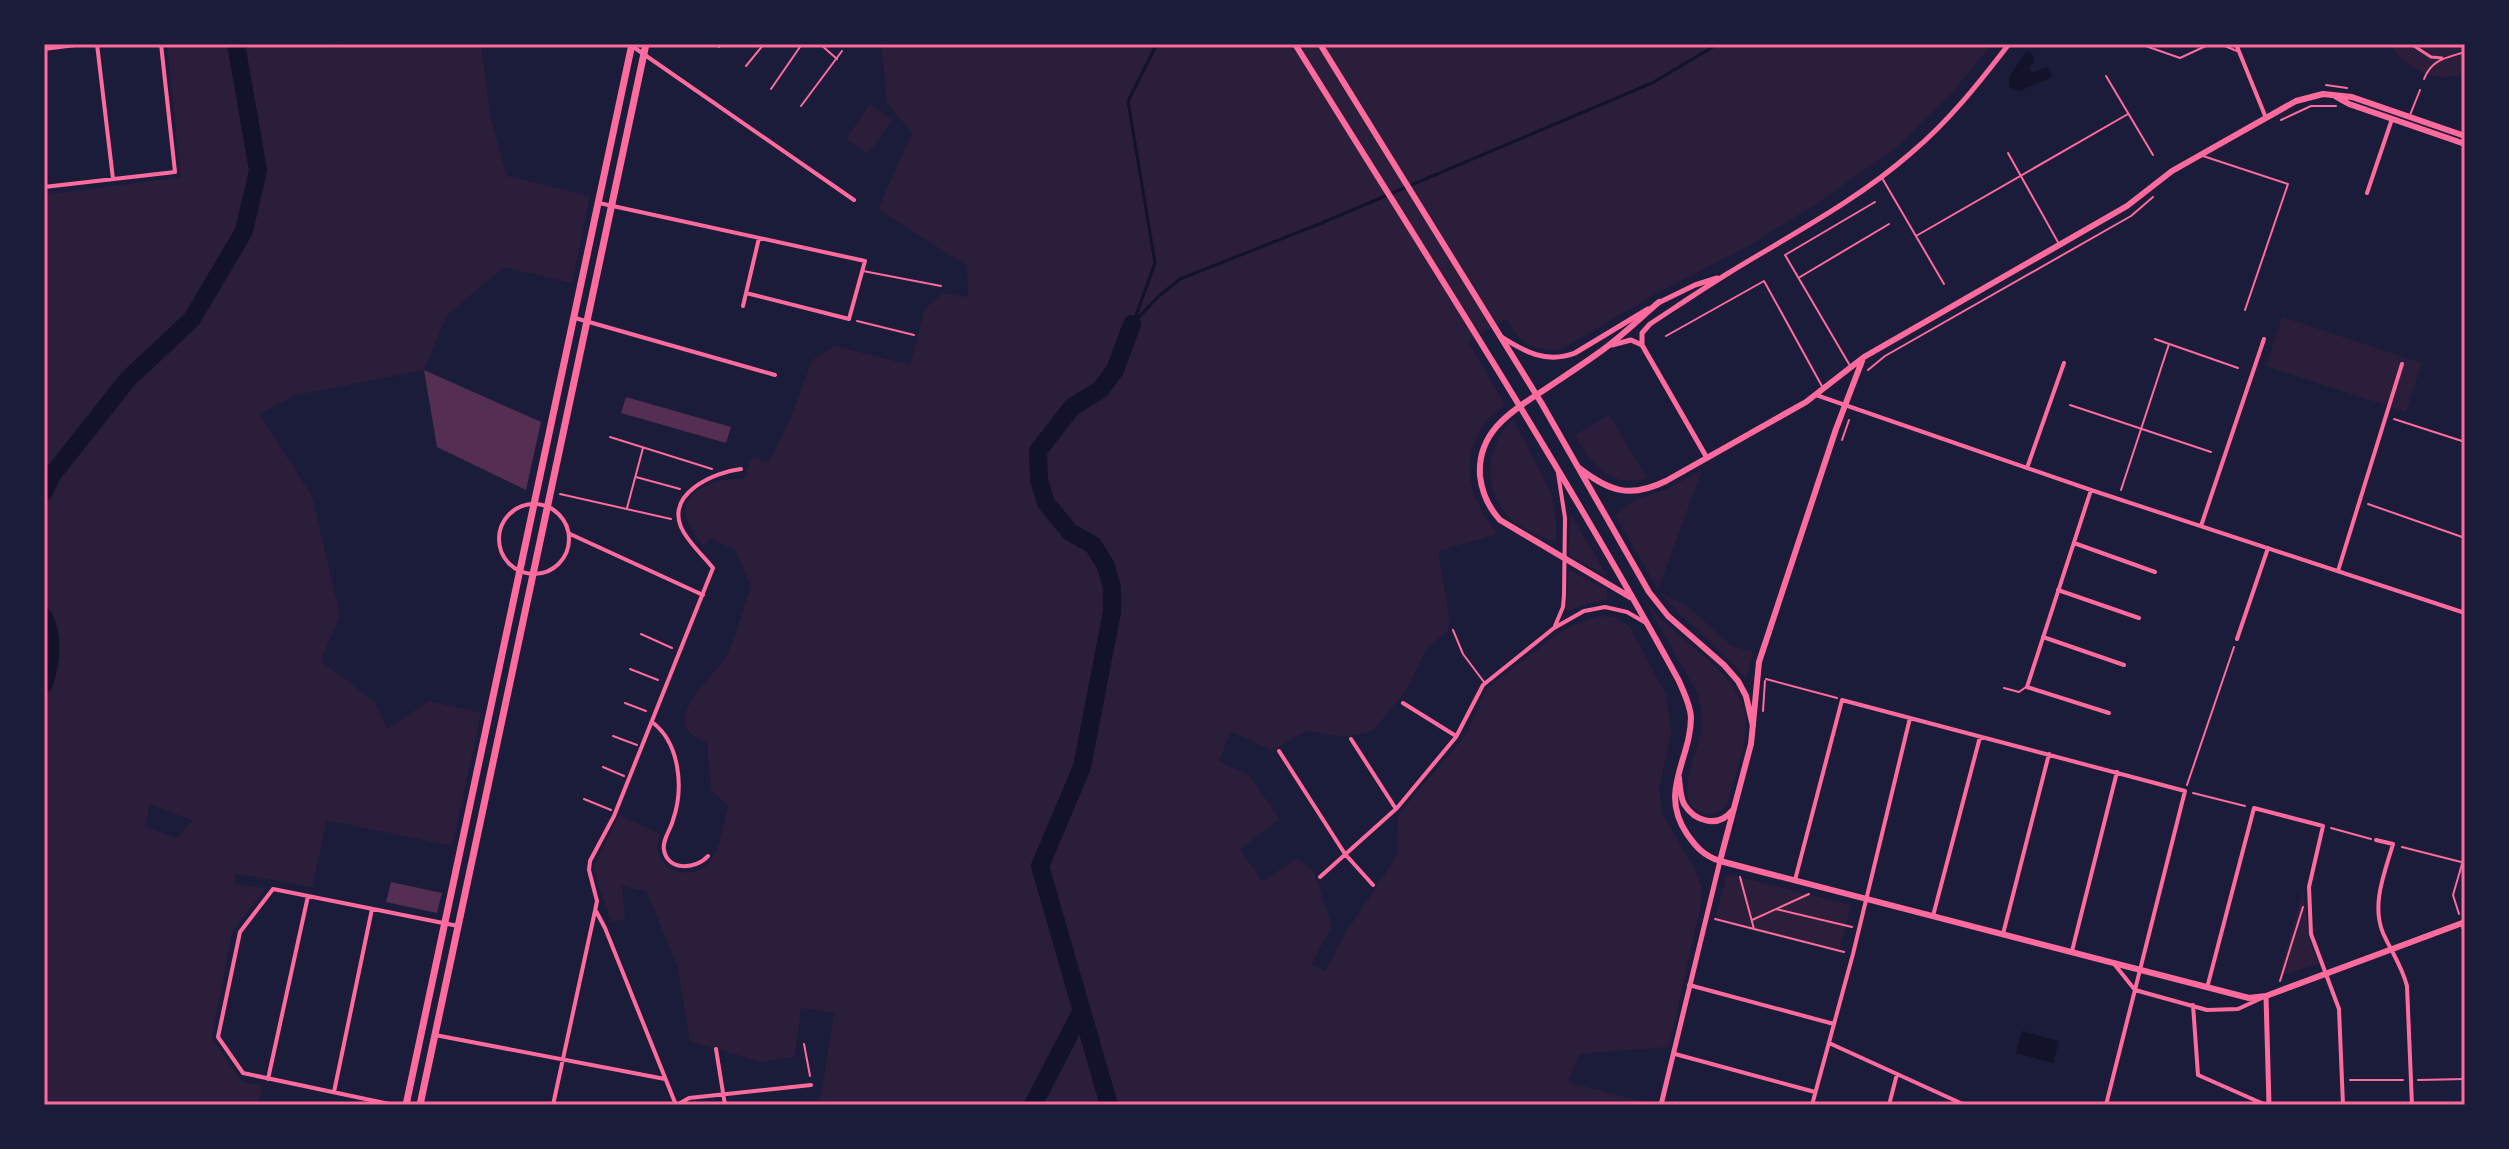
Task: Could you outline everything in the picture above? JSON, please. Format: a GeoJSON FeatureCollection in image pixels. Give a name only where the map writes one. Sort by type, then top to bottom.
{"type":"FeatureCollection","features":[{"type":"Feature","properties":{"kind":"main road"},"geometry":{"type":"LineString","coordinates":[[420,1105],[646,44]]}},
{"type":"Feature","properties":{"kind":"main road"},"geometry":{"type":"LineString","coordinates":[[1295,44],[1525,415],[1679,681],[1690,711],[1689,731],[1674,799],[1678,817],[1696,847],[1708,857],[2249,998],[2266,996],[2463,923]]}},
{"type":"Feature","properties":{"kind":"main road"},"geometry":{"type":"LineString","coordinates":[[1320,44],[1542,404],[1659,606],[1738,681],[1746,696],[1753,726]]}},
{"type":"Feature","properties":{"kind":"main road"},"geometry":{"type":"LineString","coordinates":[[406,1105],[632,45]]}},
{"type":"Feature","properties":{"kind":"main road"},"geometry":{"type":"LineString","coordinates":[[1579,468],[1605,486],[1615,489],[1636,491],[1656,486],[1816,395],[1864,357],[2127,206],[2166,175],[2304,98],[2330,94],[2352,97],[2465,136]]}},
{"type":"Feature","properties":{"kind":"main road"},"geometry":{"type":"LineString","coordinates":[[2330,94],[2349,104],[2465,144]]}},
{"type":"Feature","properties":{"kind":"main road"},"geometry":{"type":"LineString","coordinates":[[1635,602],[1622,591],[1507,526],[1494,514],[1482,488],[1482,452],[1491,432],[1507,415],[1601,351],[1659,302]]}},
{"type":"Feature","properties":{"kind":"main road"},"geometry":{"type":"LineString","coordinates":[[1720,861],[1753,726],[1759,662],[1864,357]]}},
{"type":"Feature","properties":{"kind":"main road"},"geometry":{"type":"LineString","coordinates":[[1678,771],[1684,804],[1697,817],[1711,822],[1720,821],[1734,809]]}},
{"type":"Feature","properties":{"kind":"street"},"geometry":{"type":"LineString","coordinates":[[44,49],[83,44]]}},
{"type":"Feature","properties":{"kind":"street"},"geometry":{"type":"LineString","coordinates":[[97,44],[113,179]]}},
{"type":"Feature","properties":{"kind":"street"},"geometry":{"type":"LineString","coordinates":[[44,187],[175,172],[161,44]]}},
{"type":"Feature","properties":{"kind":"street"},"geometry":{"type":"LineString","coordinates":[[1707,458],[1642,345],[1642,333],[1650,324],[1817,222],[1882,177],[1946,121],[2009,44]]}},
{"type":"Feature","properties":{"kind":"street"},"geometry":{"type":"LineString","coordinates":[[2236,44],[2266,118]]}},
{"type":"Feature","properties":{"kind":"street"},"geometry":{"type":"LineString","coordinates":[[2411,44],[2431,57],[2442,58]]}},
{"type":"Feature","properties":{"kind":"street"},"geometry":{"type":"LineString","coordinates":[[632,45],[854,200]]}},
{"type":"Feature","properties":{"kind":"street"},"geometry":{"type":"LineString","coordinates":[[2367,193],[2392,119]]}},
{"type":"Feature","properties":{"kind":"street"},"geometry":{"type":"LineString","coordinates":[[599,203],[865,261],[849,319],[746,293]]}},
{"type":"Feature","properties":{"kind":"street"},"geometry":{"type":"LineString","coordinates":[[743,306],[759,238]]}},
{"type":"Feature","properties":{"kind":"street"},"geometry":{"type":"LineString","coordinates":[[1498,332],[1526,352],[1540,357],[1563,358],[1659,302],[1726,275]]}},
{"type":"Feature","properties":{"kind":"street"},"geometry":{"type":"LineString","coordinates":[[575,318],[775,375]]}},
{"type":"Feature","properties":{"kind":"street"},"geometry":{"type":"LineString","coordinates":[[2201,526],[2264,339]]}},
{"type":"Feature","properties":{"kind":"street"},"geometry":{"type":"LineString","coordinates":[[1601,351],[1623,341],[1631,340],[1642,345]]}},
{"type":"Feature","properties":{"kind":"street"},"geometry":{"type":"LineString","coordinates":[[2027,468],[2064,363]]}},
{"type":"Feature","properties":{"kind":"street"},"geometry":{"type":"LineString","coordinates":[[2338,571],[2402,364]]}},
{"type":"Feature","properties":{"kind":"street"},"geometry":{"type":"LineString","coordinates":[[1816,395],[2091,490],[2465,613]]}},
{"type":"Feature","properties":{"kind":"street"},"geometry":{"type":"LineString","coordinates":[[553,1105],[597,901],[589,870],[590,861],[616,811],[713,568],[686,536],[679,507],[689,492],[723,472],[741,469]]}},
{"type":"Feature","properties":{"kind":"street"},"geometry":{"type":"LineString","coordinates":[[1554,628],[1564,602],[1565,518],[1557,469]]}},
{"type":"Feature","properties":{"kind":"street"},"geometry":{"type":"LineString","coordinates":[[2091,490],[2027,687],[2109,713]]}},
{"type":"Feature","properties":{"kind":"street"},"geometry":{"type":"LineString","coordinates":[[527,504],[548,506],[562,517],[570,543],[563,559],[550,571],[534,574],[521,572],[502,553],[502,526],[512,512],[527,504]]}},
{"type":"Feature","properties":{"kind":"street"},"geometry":{"type":"LineString","coordinates":[[569,534],[703,595]]}},
{"type":"Feature","properties":{"kind":"street"},"geometry":{"type":"LineString","coordinates":[[2074,543],[2155,572]]}},
{"type":"Feature","properties":{"kind":"street"},"geometry":{"type":"LineString","coordinates":[[2237,639],[2268,548]]}},
{"type":"Feature","properties":{"kind":"street"},"geometry":{"type":"LineString","coordinates":[[2058,590],[2139,618]]}},
{"type":"Feature","properties":{"kind":"street"},"geometry":{"type":"LineString","coordinates":[[1320,877],[1396,809],[1456,736],[1478,690],[1554,628],[1584,611],[1605,607],[1627,612],[1648,625]]}},
{"type":"Feature","properties":{"kind":"street"},"geometry":{"type":"LineString","coordinates":[[2043,637],[2124,665]]}},
{"type":"Feature","properties":{"kind":"street"},"geometry":{"type":"LineString","coordinates":[[1795,881],[1842,700],[2185,791],[2106,1105]]}},
{"type":"Feature","properties":{"kind":"street"},"geometry":{"type":"LineString","coordinates":[[1403,703],[1456,736]]}},
{"type":"Feature","properties":{"kind":"street"},"geometry":{"type":"LineString","coordinates":[[1812,1105],[1853,954],[1910,718]]}},
{"type":"Feature","properties":{"kind":"street"},"geometry":{"type":"LineString","coordinates":[[652,722],[671,746],[679,787],[678,806],[664,842],[664,852],[669,860],[684,867],[697,866],[708,856]]}},
{"type":"Feature","properties":{"kind":"street"},"geometry":{"type":"LineString","coordinates":[[1933,916],[1980,736]]}},
{"type":"Feature","properties":{"kind":"street"},"geometry":{"type":"LineString","coordinates":[[1351,739],[1396,809]]}},
{"type":"Feature","properties":{"kind":"street"},"geometry":{"type":"LineString","coordinates":[[1279,751],[1345,854],[1373,885]]}},
{"type":"Feature","properties":{"kind":"street"},"geometry":{"type":"LineString","coordinates":[[2003,934],[2049,754]]}},
{"type":"Feature","properties":{"kind":"street"},"geometry":{"type":"LineString","coordinates":[[2072,951],[2117,772]]}},
{"type":"Feature","properties":{"kind":"street"},"geometry":{"type":"LineString","coordinates":[[2207,988],[2254,808],[2323,826],[2309,887],[2312,938],[2339,1009],[2343,1105]]}},
{"type":"Feature","properties":{"kind":"street"},"geometry":{"type":"LineString","coordinates":[[2376,840],[2393,844],[2379,905],[2383,931],[2403,973],[2409,1000],[2412,1105]]}},
{"type":"Feature","properties":{"kind":"street"},"geometry":{"type":"LineString","coordinates":[[1661,1105],[1720,861]]}},
{"type":"Feature","properties":{"kind":"street"},"geometry":{"type":"LineString","coordinates":[[394,1105],[243,1073],[218,1037],[240,932],[273,889],[459,926]]}},
{"type":"Feature","properties":{"kind":"street"},"geometry":{"type":"LineString","coordinates":[[268,1079],[308,896]]}},
{"type":"Feature","properties":{"kind":"street"},"geometry":{"type":"LineString","coordinates":[[334,1092],[372,909]]}},
{"type":"Feature","properties":{"kind":"street"},"geometry":{"type":"LineString","coordinates":[[595,911],[605,928],[676,1105],[689,1098],[811,1085]]}},
{"type":"Feature","properties":{"kind":"street"},"geometry":{"type":"LineString","coordinates":[[2463,923],[2465,933]]}},
{"type":"Feature","properties":{"kind":"street"},"geometry":{"type":"LineString","coordinates":[[2112,962],[2135,990],[2193,1005],[2207,1010],[2238,1009],[2266,996],[2268,1105],[2198,1075],[2193,1005]]}},
{"type":"Feature","properties":{"kind":"street"},"geometry":{"type":"LineString","coordinates":[[1689,985],[1834,1024]]}},
{"type":"Feature","properties":{"kind":"street"},"geometry":{"type":"LineString","coordinates":[[435,1035],[665,1079]]}},
{"type":"Feature","properties":{"kind":"street"},"geometry":{"type":"LineString","coordinates":[[1829,1043],[1965,1105]]}},
{"type":"Feature","properties":{"kind":"street"},"geometry":{"type":"LineString","coordinates":[[716,1049],[725,1105]]}},
{"type":"Feature","properties":{"kind":"street"},"geometry":{"type":"LineString","coordinates":[[1675,1054],[1815,1092]]}},
{"type":"Feature","properties":{"kind":"street"},"geometry":{"type":"LineString","coordinates":[[1889,1105],[1897,1074]]}},
{"type":"Feature","properties":{"kind":"lane"},"geometry":{"type":"LineString","coordinates":[[2140,44],[2180,58],[2210,44]]}},
{"type":"Feature","properties":{"kind":"lane"},"geometry":{"type":"LineString","coordinates":[[2220,44],[2238,51]]}},
{"type":"Feature","properties":{"kind":"lane"},"geometry":{"type":"LineString","coordinates":[[2424,79],[2434,63],[2465,52]]}},
{"type":"Feature","properties":{"kind":"lane"},"geometry":{"type":"LineString","coordinates":[[2106,76],[2153,155]]}},
{"type":"Feature","properties":{"kind":"lane"},"geometry":{"type":"LineString","coordinates":[[2410,116],[2420,90]]}},
{"type":"Feature","properties":{"kind":"lane"},"geometry":{"type":"LineString","coordinates":[[1916,236],[2128,114]]}},
{"type":"Feature","properties":{"kind":"lane"},"geometry":{"type":"LineString","coordinates":[[2008,153],[2059,245]]}},
{"type":"Feature","properties":{"kind":"lane"},"geometry":{"type":"LineString","coordinates":[[2201,155],[2288,184],[2245,310]]}},
{"type":"Feature","properties":{"kind":"lane"},"geometry":{"type":"LineString","coordinates":[[1882,177],[1944,284]]}},
{"type":"Feature","properties":{"kind":"lane"},"geometry":{"type":"LineString","coordinates":[[1851,367],[1785,255],[1875,202]]}},
{"type":"Feature","properties":{"kind":"lane"},"geometry":{"type":"LineString","coordinates":[[1798,277],[1889,224]]}},
{"type":"Feature","properties":{"kind":"lane"},"geometry":{"type":"LineString","coordinates":[[862,271],[941,286]]}},
{"type":"Feature","properties":{"kind":"lane"},"geometry":{"type":"LineString","coordinates":[[1666,336],[1764,281],[1824,389]]}},
{"type":"Feature","properties":{"kind":"lane"},"geometry":{"type":"LineString","coordinates":[[1453,630],[1463,654],[1485,683]]}},
{"type":"Feature","properties":{"kind":"lane"},"geometry":{"type":"LineString","coordinates":[[2004,688],[2019,692],[2027,687]]}},
{"type":"Feature","properties":{"kind":"path"},"geometry":{"type":"LineString","coordinates":[[746,66],[764,44]]}},
{"type":"Feature","properties":{"kind":"path"},"geometry":{"type":"LineString","coordinates":[[771,89],[802,44]]}},
{"type":"Feature","properties":{"kind":"path"},"geometry":{"type":"LineString","coordinates":[[820,44],[837,59]]}},
{"type":"Feature","properties":{"kind":"path"},"geometry":{"type":"LineString","coordinates":[[801,106],[842,51]]}},
{"type":"Feature","properties":{"kind":"path"},"geometry":{"type":"LineString","coordinates":[[2277,122],[2311,106],[2323,104],[2338,107]]}},
{"type":"Feature","properties":{"kind":"path"},"geometry":{"type":"LineString","coordinates":[[849,319],[914,335]]}},
{"type":"Feature","properties":{"kind":"path"},"geometry":{"type":"LineString","coordinates":[[2155,339],[2238,368]]}},
{"type":"Feature","properties":{"kind":"path"},"geometry":{"type":"LineString","coordinates":[[2118,499],[2169,344]]}},
{"type":"Feature","properties":{"kind":"path"},"geometry":{"type":"LineString","coordinates":[[2070,405],[2211,452]]}},
{"type":"Feature","properties":{"kind":"path"},"geometry":{"type":"LineString","coordinates":[[1840,445],[1851,415]]}},
{"type":"Feature","properties":{"kind":"path"},"geometry":{"type":"LineString","coordinates":[[2386,416],[2465,442]]}},
{"type":"Feature","properties":{"kind":"path"},"geometry":{"type":"LineString","coordinates":[[610,437],[723,472]]}},
{"type":"Feature","properties":{"kind":"path"},"geometry":{"type":"LineString","coordinates":[[627,509],[643,448]]}},
{"type":"Feature","properties":{"kind":"path"},"geometry":{"type":"LineString","coordinates":[[635,477],[689,492]]}},
{"type":"Feature","properties":{"kind":"path"},"geometry":{"type":"LineString","coordinates":[[551,492],[680,521]]}},
{"type":"Feature","properties":{"kind":"path"},"geometry":{"type":"LineString","coordinates":[[2360,502],[2465,538]]}},
{"type":"Feature","properties":{"kind":"path"},"geometry":{"type":"LineString","coordinates":[[641,634],[680,651]]}},
{"type":"Feature","properties":{"kind":"path"},"geometry":{"type":"LineString","coordinates":[[2237,639],[2185,791],[2254,808]]}},
{"type":"Feature","properties":{"kind":"path"},"geometry":{"type":"LineString","coordinates":[[630,669],[667,684]]}},
{"type":"Feature","properties":{"kind":"path"},"geometry":{"type":"LineString","coordinates":[[1763,671],[1766,685],[1763,715]]}},
{"type":"Feature","properties":{"kind":"path"},"geometry":{"type":"LineString","coordinates":[[1765,679],[1842,700]]}},
{"type":"Feature","properties":{"kind":"path"},"geometry":{"type":"LineString","coordinates":[[625,703],[655,715]]}},
{"type":"Feature","properties":{"kind":"path"},"geometry":{"type":"LineString","coordinates":[[613,736],[642,747]]}},
{"type":"Feature","properties":{"kind":"path"},"geometry":{"type":"LineString","coordinates":[[603,767],[629,778]]}},
{"type":"Feature","properties":{"kind":"path"},"geometry":{"type":"LineString","coordinates":[[584,799],[616,811]]}},
{"type":"Feature","properties":{"kind":"path"},"geometry":{"type":"LineString","coordinates":[[2323,826],[2376,840]]}},
{"type":"Feature","properties":{"kind":"path"},"geometry":{"type":"LineString","coordinates":[[2393,844],[2464,863],[2453,895],[2459,914]]}},
{"type":"Feature","properties":{"kind":"path"},"geometry":{"type":"LineString","coordinates":[[1740,877],[1754,929]]}},
{"type":"Feature","properties":{"kind":"path"},"geometry":{"type":"LineString","coordinates":[[2277,992],[2309,887]]}},
{"type":"Feature","properties":{"kind":"path"},"geometry":{"type":"LineString","coordinates":[[1752,920],[1809,894]]}},
{"type":"Feature","properties":{"kind":"path"},"geometry":{"type":"LineString","coordinates":[[1776,909],[1858,928]]}},
{"type":"Feature","properties":{"kind":"path"},"geometry":{"type":"LineString","coordinates":[[1706,916],[1853,954]]}},
{"type":"Feature","properties":{"kind":"path"},"geometry":{"type":"LineString","coordinates":[[804,1044],[811,1085]]}},
{"type":"Feature","properties":{"kind":"path"},"geometry":{"type":"LineString","coordinates":[[2340,1080],[2465,1079]]}},
{"type":"Feature","properties":{"kind":"shaded area"},"geometry":{"type":"Polygon","coordinates":[[[167,44],[312,44],[337,49],[338,44],[481,44],[490,116],[507,176],[590,196],[572,283],[504,267],[447,315],[424,370],[296,395],[259,414],[312,496],[340,615],[321,661],[375,702],[387,729],[429,701],[481,713],[452,846],[327,820],[312,887],[236,874],[234,884],[266,888],[232,932],[212,1038],[242,1082],[263,1085],[258,1105],[44,1105],[44,195],[181,177],[167,44]],[[150,804],[145,827],[177,838],[192,821],[150,804]]]}},
{"type":"Feature","properties":{"kind":"shaded area"},"geometry":{"type":"Polygon","coordinates":[[[881,44],[1992,44],[1951,94],[1898,146],[1818,203],[1743,249],[1650,297],[1562,349],[1543,349],[1528,344],[1506,319],[1468,341],[1505,405],[1486,422],[1477,437],[1470,466],[1474,494],[1498,534],[1438,551],[1449,614],[1448,631],[1427,648],[1407,689],[1373,731],[1344,737],[1306,731],[1272,751],[1231,731],[1219,761],[1249,775],[1280,819],[1240,849],[1262,881],[1298,858],[1314,872],[1332,926],[1311,965],[1325,971],[1346,932],[1397,856],[1398,814],[1466,735],[1486,689],[1564,629],[1597,616],[1615,617],[1630,627],[1666,695],[1671,733],[1659,789],[1662,813],[1696,871],[1701,885],[1701,903],[1669,1047],[1579,1054],[1568,1082],[1655,1105],[817,1105],[834,1013],[801,1008],[795,1057],[761,1062],[690,1041],[678,968],[647,892],[622,886],[625,919],[611,922],[594,872],[594,866],[619,815],[660,834],[657,846],[659,856],[673,870],[683,872],[703,868],[711,860],[721,834],[728,806],[711,790],[707,743],[692,735],[685,724],[686,713],[691,701],[726,656],[751,586],[735,550],[710,538],[704,547],[697,538],[687,520],[688,500],[713,483],[744,479],[752,457],[769,462],[789,422],[812,360],[835,346],[910,365],[925,309],[942,293],[968,297],[967,266],[878,209],[912,133],[887,103],[881,44]]]}},
{"type":"Feature","properties":{"kind":"shaded area"},"geometry":{"type":"Polygon","coordinates":[[[2389,44],[2465,44],[2465,74],[2443,77],[2422,72],[2404,61],[2389,44]]]}},
{"type":"Feature","properties":{"kind":"shaded area"},"geometry":{"type":"Polygon","coordinates":[[[2027,50],[2032,53],[2035,62],[2029,67],[2032,73],[2047,67],[2052,77],[2019,91],[2009,87],[2009,77],[2027,50]]]}},
{"type":"Feature","properties":{"kind":"shaded area"},"geometry":{"type":"Polygon","coordinates":[[[870,104],[892,120],[868,154],[846,139],[870,104]]]}},
{"type":"Feature","properties":{"kind":"shaded area"},"geometry":{"type":"Polygon","coordinates":[[[2282,317],[2422,363],[2406,412],[2266,366],[2282,317]]]}},
{"type":"Feature","properties":{"kind":"shaded area"},"geometry":{"type":"Polygon","coordinates":[[[1609,415],[1647,478],[1622,480],[1603,472],[1575,435],[1609,415]]]}},
{"type":"Feature","properties":{"kind":"shaded area"},"geometry":{"type":"Polygon","coordinates":[[[1513,419],[1551,493],[1556,518],[1556,543],[1512,520],[1493,492],[1490,466],[1493,453],[1504,429],[1513,419]]]}},
{"type":"Feature","properties":{"kind":"shaded area"},"geometry":{"type":"Polygon","coordinates":[[[1702,470],[1658,590],[1615,515],[1636,499],[1667,489],[1702,470]]]}},
{"type":"Feature","properties":{"kind":"shaded area"},"geometry":{"type":"Polygon","coordinates":[[[1571,515],[1608,577],[1569,555],[1571,515]]]}},
{"type":"Feature","properties":{"kind":"shaded area"},"geometry":{"type":"Polygon","coordinates":[[[1569,570],[1608,590],[1607,600],[1566,611],[1569,570]]]}},
{"type":"Feature","properties":{"kind":"shaded area"},"geometry":{"type":"Polygon","coordinates":[[[1658,591],[1686,605],[1732,646],[1753,652],[1746,679],[1679,614],[1658,591]]]}},
{"type":"Feature","properties":{"kind":"shaded area"},"geometry":{"type":"Polygon","coordinates":[[[1641,594],[1660,618],[1717,668],[1739,697],[1745,714],[1746,733],[1740,760],[1727,805],[1717,812],[1705,813],[1694,808],[1689,800],[1688,777],[1702,726],[1698,694],[1641,594]]]}},
{"type":"Feature","properties":{"kind":"shaded area"},"geometry":{"type":"Polygon","coordinates":[[[1727,874],[1851,905],[1839,950],[1715,919],[1727,874]]]}},
{"type":"Feature","properties":{"kind":"shaded area"},"geometry":{"type":"Polygon","coordinates":[[[2303,890],[2310,943],[2319,964],[2279,976],[2303,890]]]}},
{"type":"Feature","properties":{"kind":"shaded area"},"geometry":{"type":"Polygon","coordinates":[[[2022,1031],[2059,1041],[2053,1063],[2016,1053],[2022,1031]]]}},
{"type":"Feature","properties":{"kind":"building"},"geometry":{"type":"Polygon","coordinates":[[[424,370],[541,422],[526,490],[437,447],[424,370]]]}},
{"type":"Feature","properties":{"kind":"building"},"geometry":{"type":"Polygon","coordinates":[[[626,397],[731,427],[726,443],[621,413],[626,397]]]}},
{"type":"Feature","properties":{"kind":"building"},"geometry":{"type":"Polygon","coordinates":[[[391,882],[442,893],[437,913],[386,902],[391,882]]]}},
{"type":"Feature","properties":{"kind":"waterway"},"geometry":{"type":"LineString","coordinates":[[44,492],[52,475],[128,379],[192,319],[244,231],[258,170],[236,44]]}},
{"type":"Feature","properties":{"kind":"waterway"},"geometry":{"type":"LineString","coordinates":[[1134,321],[1155,263],[1128,101],[1157,44]]}},
{"type":"Feature","properties":{"kind":"waterway"},"geometry":{"type":"LineString","coordinates":[[1132,324],[1180,279],[1324,222],[1652,83],[1718,44]]}},
{"type":"Feature","properties":{"kind":"waterway"},"geometry":{"type":"LineString","coordinates":[[1109,1105],[1040,866],[1082,767],[1112,612],[1112,588],[1106,566],[1093,545],[1070,532],[1046,503],[1039,480],[1038,451],[1072,407],[1100,390],[1115,370],[1132,324]]}},
{"type":"Feature","properties":{"kind":"waterway"},"geometry":{"type":"LineString","coordinates":[[44,617],[50,650],[44,684]]}},
{"type":"Feature","properties":{"kind":"waterway"},"geometry":{"type":"LineString","coordinates":[[1033,1105],[1081,1012]]}}]}
